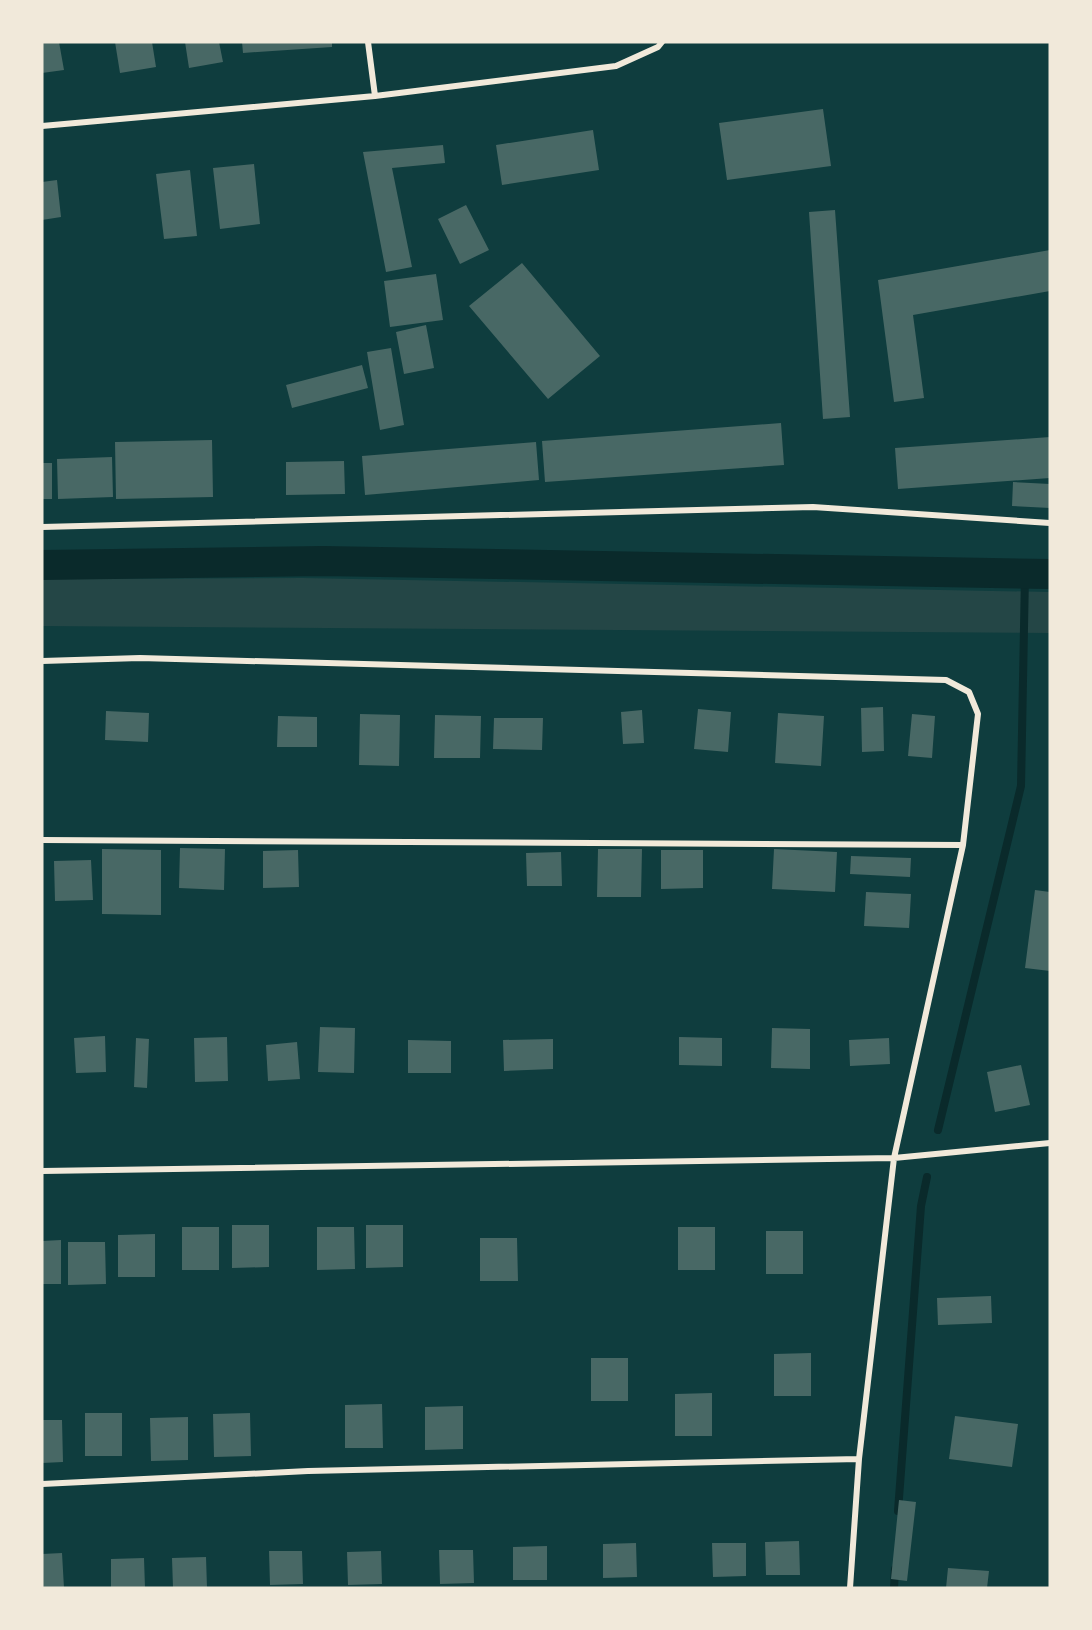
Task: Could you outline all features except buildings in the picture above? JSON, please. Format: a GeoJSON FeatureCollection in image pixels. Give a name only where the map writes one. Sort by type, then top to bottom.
{"type":"FeatureCollection","features":[{"type":"Feature","properties":{"kind":"street"},"geometry":{"type":"LineString","coordinates":[[368,42],[375,96]]}},
{"type":"Feature","properties":{"kind":"street"},"geometry":{"type":"LineString","coordinates":[[42,126],[375,96],[616,66],[658,47],[662,42]]}},
{"type":"Feature","properties":{"kind":"street"},"geometry":{"type":"LineString","coordinates":[[42,527],[813,507],[1050,523]]}},
{"type":"Feature","properties":{"kind":"street"},"geometry":{"type":"LineString","coordinates":[[42,661],[140,658],[946,680],[969,692],[978,714],[963,845],[894,1158],[858,1459],[850,1588]]}},
{"type":"Feature","properties":{"kind":"street"},"geometry":{"type":"LineString","coordinates":[[42,840],[963,845]]}},
{"type":"Feature","properties":{"kind":"street"},"geometry":{"type":"LineString","coordinates":[[42,1171],[894,1158],[1050,1143]]}},
{"type":"Feature","properties":{"kind":"street"},"geometry":{"type":"LineString","coordinates":[[42,1484],[308,1471],[858,1459]]}},
{"type":"Feature","properties":{"kind":"shaded area"},"geometry":{"type":"Polygon","coordinates":[[[302,578],[1050,592],[1050,633],[42,626],[42,579],[302,578]]]}},
{"type":"Feature","properties":{"kind":"waterway"},"geometry":{"type":"LineString","coordinates":[[42,565],[323,561],[1050,574]]}},
{"type":"Feature","properties":{"kind":"waterway"},"geometry":{"type":"LineString","coordinates":[[938,1130],[1021,786],[1025,575]]}},
{"type":"Feature","properties":{"kind":"waterway"},"geometry":{"type":"LineString","coordinates":[[898,1511],[921,1206],[927,1177]]}},
{"type":"Feature","properties":{"kind":"waterway"},"geometry":{"type":"LineString","coordinates":[[894,1588],[895,1569]]}}]}
